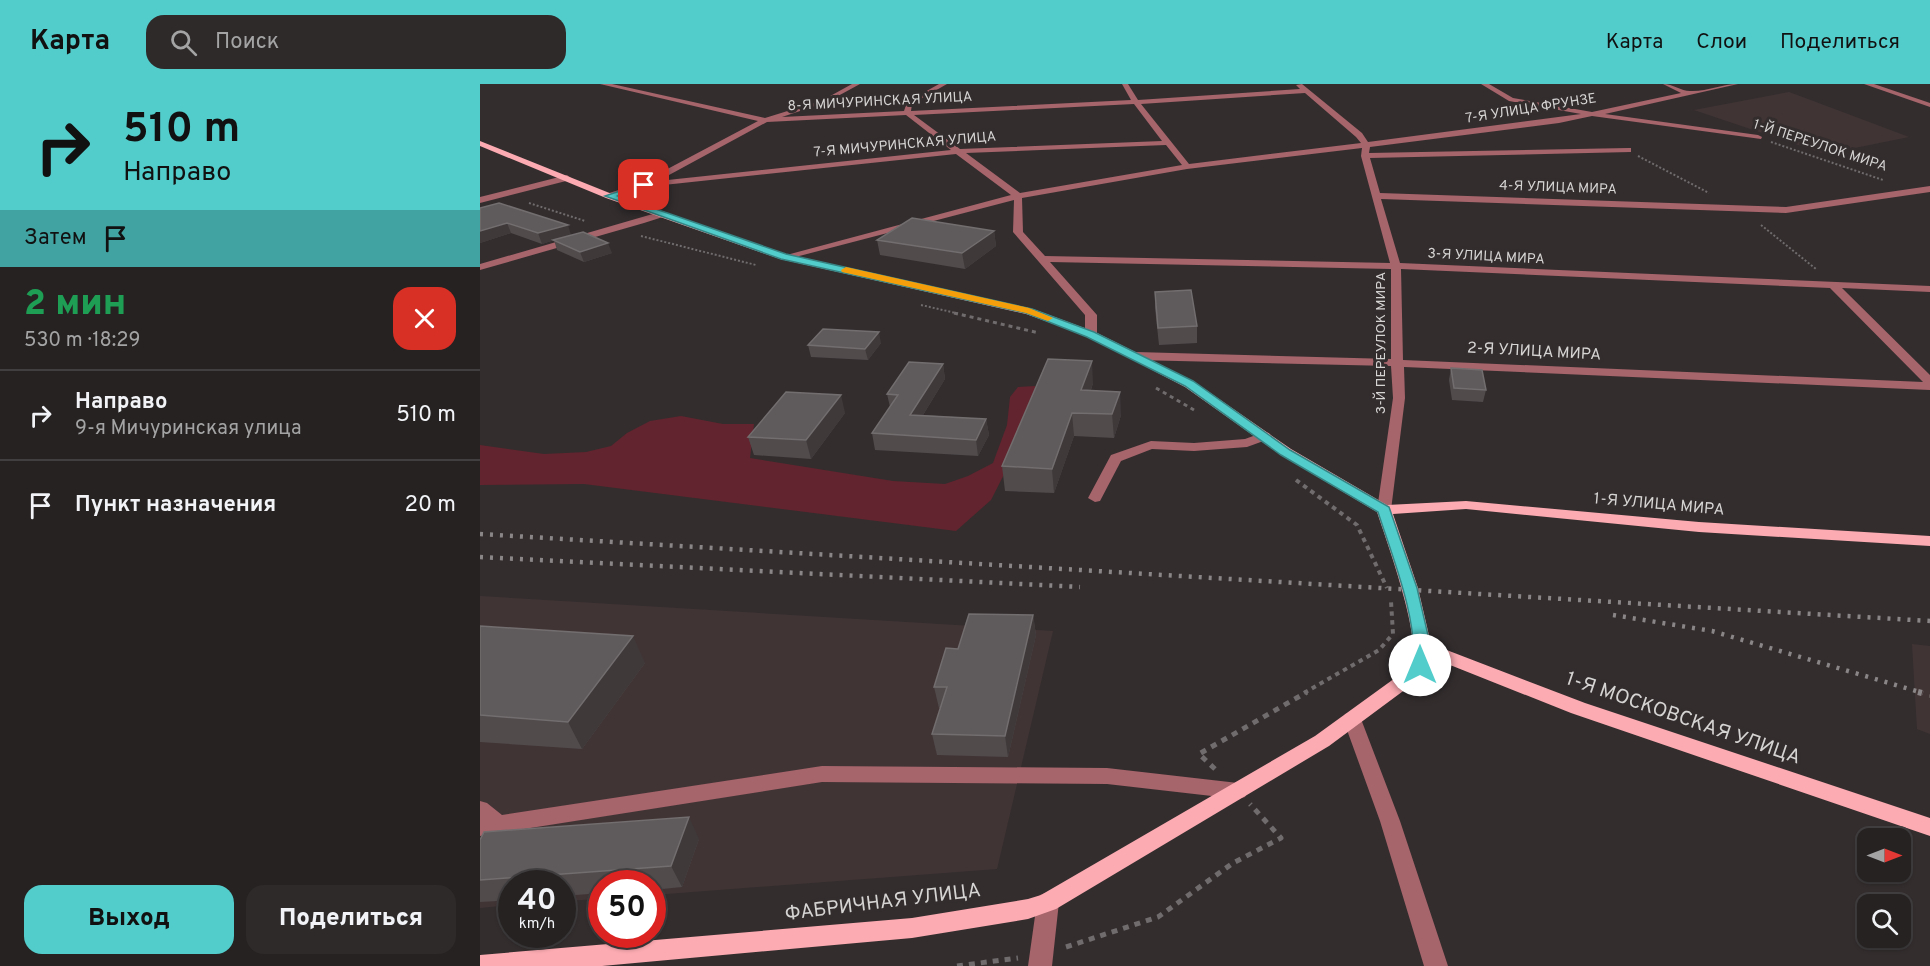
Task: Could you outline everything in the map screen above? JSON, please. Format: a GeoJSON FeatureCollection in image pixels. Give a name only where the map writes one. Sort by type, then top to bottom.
{"type":"FeatureCollection","features":[{"type":"Feature","properties":{"kind":"main road"},"geometry":{"type":"LineString","coordinates":[[480,143],[609,196],[784,257],[1029,311],[1091,334],[1189,384],[1286,452],[1384,510],[1410,588],[1423,648]]}},
{"type":"Feature","properties":{"kind":"main road","name":"1-Я УЛИЦА МИРА"},"geometry":{"type":"LineString","coordinates":[[1384,510],[1466,505],[1699,527],[1930,541]]}},
{"type":"Feature","properties":{"kind":"main road","name":"ФАБРИЧНАЯ УЛИЦА"},"geometry":{"type":"LineString","coordinates":[[480,966],[912,928],[1028,909],[1048,902],[1322,741],[1408,678],[1420,665],[1423,648]]}},
{"type":"Feature","properties":{"kind":"main road","name":"1-Я МОСКОВСКАЯ УЛИЦА"},"geometry":{"type":"LineString","coordinates":[[1423,648],[1450,661],[1578,708],[1930,827]]}},
{"type":"Feature","properties":{"kind":"street","name":"8-Я МИЧУРИНСКАЯ УЛИЦА"},"geometry":{"type":"LineString","coordinates":[[603,84],[765,120],[1136,102],[1306,91]]}},
{"type":"Feature","properties":{"kind":"street"},"geometry":{"type":"LineString","coordinates":[[609,196],[644,185],[765,120],[825,101],[857,84]]}},
{"type":"Feature","properties":{"kind":"street"},"geometry":{"type":"LineString","coordinates":[[944,84],[909,103],[907,113],[1018,196]]}},
{"type":"Feature","properties":{"kind":"street"},"geometry":{"type":"LineString","coordinates":[[1125,84],[1136,102],[1187,167]]}},
{"type":"Feature","properties":{"kind":"street"},"geometry":{"type":"LineString","coordinates":[[1298,84],[1359,135],[1365,151]]}},
{"type":"Feature","properties":{"kind":"street","name":"1-Й ПЕРЕУЛОК МИРА"},"geometry":{"type":"LineString","coordinates":[[1484,84],[1511,100],[1592,114],[1758,137]]}},
{"type":"Feature","properties":{"kind":"street"},"geometry":{"type":"LineString","coordinates":[[1666,84],[1689,94]]}},
{"type":"Feature","properties":{"kind":"street","name":"7-Я УЛИЦА ФРУНЗЕ"},"geometry":{"type":"LineString","coordinates":[[1365,151],[1592,114],[1735,84]]}},
{"type":"Feature","properties":{"kind":"street"},"geometry":{"type":"LineString","coordinates":[[1867,84],[1930,105]]}},
{"type":"Feature","properties":{"kind":"street","name":"7-Я МИЧУРИНСКАЯ УЛИЦА"},"geometry":{"type":"LineString","coordinates":[[644,185],[960,152],[1168,143]]}},
{"type":"Feature","properties":{"kind":"street"},"geometry":{"type":"LineString","coordinates":[[784,257],[1018,196],[1187,167],[1365,151],[1628,150]]}},
{"type":"Feature","properties":{"kind":"street","name":"3-Й ПЕРЕУЛОК МИРА"},"geometry":{"type":"LineString","coordinates":[[1365,151],[1396,266],[1399,398],[1384,510]]}},
{"type":"Feature","properties":{"kind":"street"},"geometry":{"type":"LineString","coordinates":[[480,200],[567,178]]}},
{"type":"Feature","properties":{"kind":"street","name":"4-Я УЛИЦА МИРА"},"geometry":{"type":"LineString","coordinates":[[1378,196],[1786,210],[1930,189]]}},
{"type":"Feature","properties":{"kind":"street"},"geometry":{"type":"LineString","coordinates":[[1918,192],[1930,196]]}},
{"type":"Feature","properties":{"kind":"street"},"geometry":{"type":"LineString","coordinates":[[1018,196],[1018,232],[1091,315],[1091,334]]}},
{"type":"Feature","properties":{"kind":"street"},"geometry":{"type":"LineString","coordinates":[[480,267],[542,248],[619,230],[663,214]]}},
{"type":"Feature","properties":{"kind":"street","name":"3-Я УЛИЦА МИРА"},"geometry":{"type":"LineString","coordinates":[[1040,259],[1396,266],[1930,289]]}},
{"type":"Feature","properties":{"kind":"street"},"geometry":{"type":"LineString","coordinates":[[1834,286],[1930,382]]}},
{"type":"Feature","properties":{"kind":"street","name":"2-Я УЛИЦА МИРА"},"geometry":{"type":"LineString","coordinates":[[1136,356],[1397,363],[1930,387]]}},
{"type":"Feature","properties":{"kind":"street"},"geometry":{"type":"LineString","coordinates":[[1095,498],[1116,458],[1151,445],[1194,447],[1247,443],[1264,436]]}},
{"type":"Feature","properties":{"kind":"street"},"geometry":{"type":"LineString","coordinates":[[1352,719],[1390,821],[1436,966]]}},
{"type":"Feature","properties":{"kind":"street"},"geometry":{"type":"LineString","coordinates":[[480,809],[489,825],[822,774],[1107,776],[1238,791]]}},
{"type":"Feature","properties":{"kind":"street"},"geometry":{"type":"LineString","coordinates":[[1040,961],[1048,902]]}},
{"type":"Feature","properties":{"kind":"path","name":"1-Й ПЕРЕУЛОК МИРА"},"geometry":{"type":"LineString","coordinates":[[1758,137],[1918,192]]}},
{"type":"Feature","properties":{"kind":"path"},"geometry":{"type":"LineString","coordinates":[[510,193],[546,210],[756,265]]}},
{"type":"Feature","properties":{"kind":"path"},"geometry":{"type":"LineString","coordinates":[[916,304],[1050,336]]}},
{"type":"Feature","properties":{"kind":"path"},"geometry":{"type":"LineString","coordinates":[[1154,386],[1195,410]]}},
{"type":"Feature","properties":{"kind":"path"},"geometry":{"type":"LineString","coordinates":[[957,966],[1040,961],[1158,917],[1233,863],[1281,838],[1238,791],[1199,754],[1294,698],[1365,661],[1393,634],[1392,603],[1387,586],[1357,525],[1293,477]]}},
{"type":"Feature","properties":{"kind":"shaded area"},"geometry":{"type":"Polygon","coordinates":[[[1789,92],[1909,137],[1825,154],[1694,110],[1789,92]]]}},
{"type":"Feature","properties":{"kind":"shaded area"},"geometry":{"type":"Polygon","coordinates":[[[1035,386],[1037,395],[1032,419],[991,500],[956,531],[584,484],[480,485],[480,445],[544,454],[586,452],[611,446],[627,433],[650,421],[681,416],[723,424],[754,424],[750,458],[893,481],[945,484],[968,476],[993,463],[1007,425],[1010,397],[1018,387],[1035,386]]]}},
{"type":"Feature","properties":{"kind":"shaded area"},"geometry":{"type":"Polygon","coordinates":[[[480,596],[1053,631],[997,869],[666,894],[666,870],[588,870],[588,900],[576,900],[576,870],[498,870],[498,906],[480,908],[480,596]]]}},
{"type":"Feature","properties":{"kind":"shaded area"},"geometry":{"type":"Polygon","coordinates":[[[1912,644],[1930,646],[1930,734],[1917,729],[1912,644]]]}},
{"type":"Feature","properties":{"kind":"building"},"geometry":{"type":"Polygon","coordinates":[[[499,203],[568,225],[538,233],[507,223],[480,231],[480,208],[499,203]]]}},
{"type":"Feature","properties":{"kind":"building"},"geometry":{"type":"Polygon","coordinates":[[[912,218],[994,231],[962,253],[877,240],[912,218]]]}},
{"type":"Feature","properties":{"kind":"building"},"geometry":{"type":"Polygon","coordinates":[[[583,232],[608,243],[580,252],[553,240],[583,232]]]}},
{"type":"Feature","properties":{"kind":"building"},"geometry":{"type":"Polygon","coordinates":[[[1191,290],[1197,326],[1158,328],[1155,292],[1191,290]]]}},
{"type":"Feature","properties":{"kind":"building"},"geometry":{"type":"Polygon","coordinates":[[[823,329],[879,332],[865,349],[808,345],[823,329]]]}},
{"type":"Feature","properties":{"kind":"building"},"geometry":{"type":"Polygon","coordinates":[[[1048,359],[1092,361],[1081,390],[1120,392],[1112,414],[1072,413],[1052,469],[1002,466],[1048,359]]]}},
{"type":"Feature","properties":{"kind":"building"},"geometry":{"type":"Polygon","coordinates":[[[909,362],[943,364],[910,415],[986,419],[976,440],[872,433],[898,395],[887,394],[909,362]]]}},
{"type":"Feature","properties":{"kind":"building"},"geometry":{"type":"Polygon","coordinates":[[[1451,368],[1482,370],[1486,390],[1454,388],[1451,368]]]}},
{"type":"Feature","properties":{"kind":"building"},"geometry":{"type":"Polygon","coordinates":[[[786,392],[841,395],[806,440],[748,437],[786,392]]]}},
{"type":"Feature","properties":{"kind":"building"},"geometry":{"type":"Polygon","coordinates":[[[969,614],[1033,615],[1005,736],[932,734],[947,687],[934,687],[946,648],[958,649],[969,614]]]}},
{"type":"Feature","properties":{"kind":"building"},"geometry":{"type":"Polygon","coordinates":[[[480,626],[633,636],[568,722],[480,715],[480,626]]]}},
{"type":"Feature","properties":{"kind":"building"},"geometry":{"type":"Polygon","coordinates":[[[689,817],[671,866],[588,870],[588,872],[576,873],[576,870],[498,870],[498,879],[480,880],[480,840],[484,832],[689,817]]]}},
{"type":"Feature","properties":{"kind":"railway"},"geometry":{"type":"LineString","coordinates":[[480,534],[1930,621]]}},
{"type":"Feature","properties":{"kind":"railway"},"geometry":{"type":"LineString","coordinates":[[480,557],[1080,587]]}},
{"type":"Feature","properties":{"kind":"railway"},"geometry":{"type":"LineString","coordinates":[[1613,615],[1712,631],[1923,693]]}},
{"type":"Feature","properties":{"kind":"railway"},"geometry":{"type":"LineString","coordinates":[[1918,692],[1930,695]]}},
{"type":"Feature","properties":{"kind":"slow traffic"},"geometry":{"type":"LineString","coordinates":[[846,270],[1029,311],[1048,318]]}},
{"type":"Feature","properties":{"kind":"route"},"geometry":{"type":"LineString","coordinates":[[644,185],[609,196],[784,257],[1029,311],[1091,334],[1189,384],[1286,452],[1384,510],[1410,588],[1423,648],[1420,665]]}}]}
